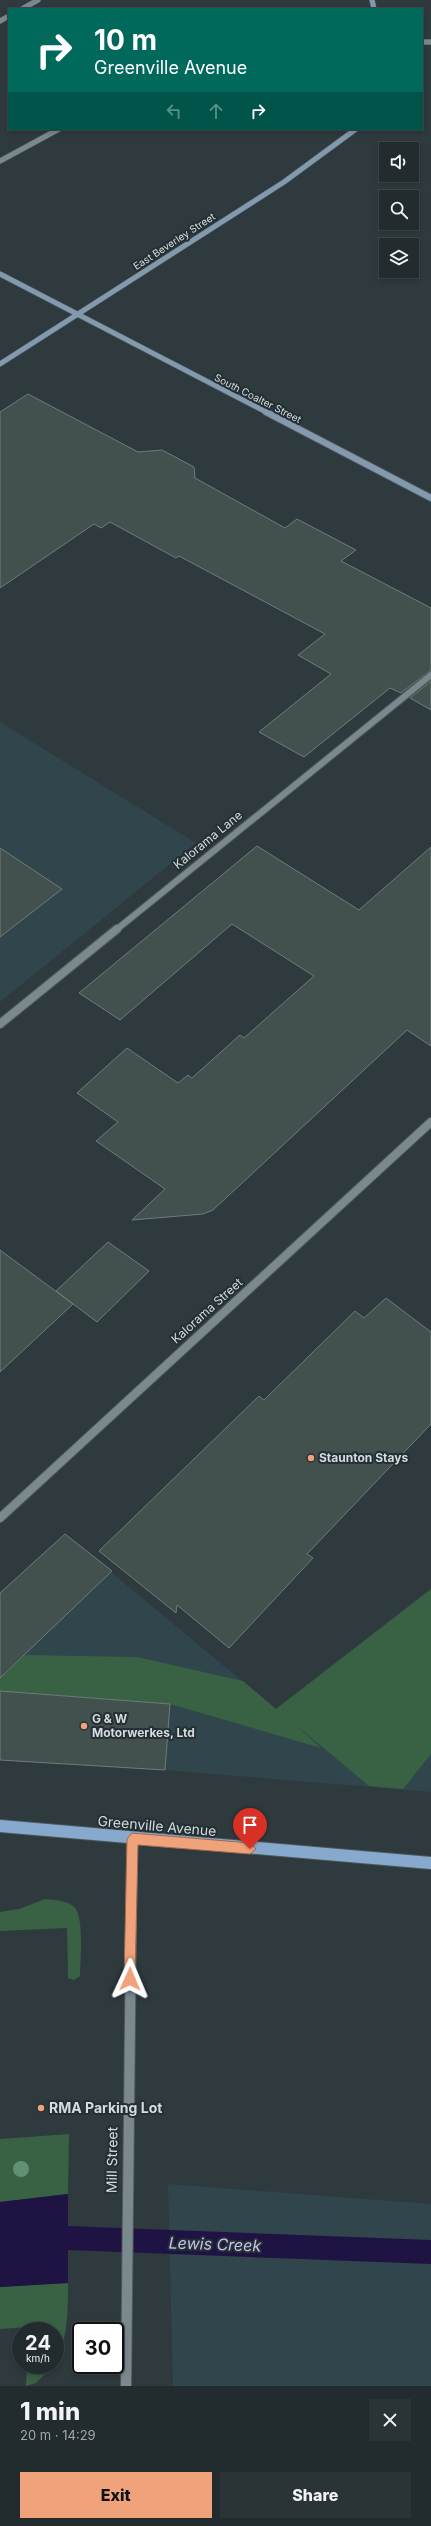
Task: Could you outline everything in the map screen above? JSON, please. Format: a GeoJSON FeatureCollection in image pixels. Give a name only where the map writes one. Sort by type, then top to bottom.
{"type":"FeatureCollection","features":[{"type":"Feature","properties":{"kind":"main road","name":"East Beverley Street"},"geometry":{"type":"LineString","coordinates":[[0,364],[284,182],[355,130]]}},
{"type":"Feature","properties":{"kind":"main road","name":"South Coalter Street"},"geometry":{"type":"LineString","coordinates":[[0,274],[431,498]]}},
{"type":"Feature","properties":{"kind":"main road","name":"Greenville Avenue"},"geometry":{"type":"LineString","coordinates":[[0,1826],[132,1839],[431,1863]]}},
{"type":"Feature","properties":{"kind":"street"},"geometry":{"type":"LineString","coordinates":[[24,8],[38,0]]}},
{"type":"Feature","properties":{"kind":"street"},"geometry":{"type":"LineString","coordinates":[[0,161],[57,130]]}},
{"type":"Feature","properties":{"kind":"street","name":"Kalorama Lane"},"geometry":{"type":"LineString","coordinates":[[0,1024],[431,674]]}},
{"type":"Feature","properties":{"kind":"street","name":"Kalorama Street"},"geometry":{"type":"LineString","coordinates":[[0,1518],[431,1122]]}},
{"type":"Feature","properties":{"kind":"street","name":"Mill Street"},"geometry":{"type":"LineString","coordinates":[[126,2386],[127,2184],[132,1839]]}},
{"type":"Feature","properties":{"kind":"shaded area"},"geometry":{"type":"Polygon","coordinates":[[[0,722],[196,843],[0,1002],[0,722]]]}},
{"type":"Feature","properties":{"kind":"shaded area"},"geometry":{"type":"Polygon","coordinates":[[[65,1534],[276,1709],[431,1589],[431,1792],[165,1770],[0,1760],[0,1593],[65,1534]]]}},
{"type":"Feature","properties":{"kind":"shaded area"},"geometry":{"type":"Polygon","coordinates":[[[168,2184],[431,2204],[431,2386],[173,2386],[168,2184]]]}},
{"type":"Feature","properties":{"kind":"shaded area"},"geometry":{"type":"Polygon","coordinates":[[[68,2194],[68,2283],[0,2287],[0,2202],[68,2194]]]}},
{"type":"Feature","properties":{"kind":"green space"},"geometry":{"type":"Polygon","coordinates":[[[431,1589],[431,1754],[403,1789],[369,1786],[296,1725],[321,1748],[170,1704],[0,1691],[0,1678],[25,1655],[137,1657],[243,1681],[276,1709],[431,1589]]]}},
{"type":"Feature","properties":{"kind":"green space"},"geometry":{"type":"Polygon","coordinates":[[[45,1899],[67,1903],[73,1906],[77,1911],[79,1918],[81,1949],[80,1976],[74,1980],[68,1978],[67,1928],[0,1931],[0,1912],[19,1909],[45,1899]]]}},
{"type":"Feature","properties":{"kind":"green space"},"geometry":{"type":"Polygon","coordinates":[[[69,2134],[68,2194],[0,2202],[0,2139],[69,2134]]]}},
{"type":"Feature","properties":{"kind":"green space"},"geometry":{"type":"Polygon","coordinates":[[[68,2283],[67,2315],[64,2340],[64,2322],[12,2322],[12,2328],[0,2329],[0,2287],[68,2283]]]}},
{"type":"Feature","properties":{"kind":"green space"},"geometry":{"type":"Polygon","coordinates":[[[27,2374],[45,2374],[36,2383],[26,2386],[27,2374]]]}},
{"type":"Feature","properties":{"kind":"building"},"geometry":{"type":"Polygon","coordinates":[[[28,394],[138,452],[162,450],[194,467],[195,478],[285,528],[297,519],[356,550],[341,561],[431,608],[431,670],[401,693],[390,688],[304,757],[259,732],[331,674],[298,655],[325,634],[179,556],[176,558],[110,522],[101,528],[94,524],[0,588],[0,412],[28,394]]]}},
{"type":"Feature","properties":{"kind":"building"},"geometry":{"type":"Polygon","coordinates":[[[431,681],[431,710],[410,698],[431,681]]]}},
{"type":"Feature","properties":{"kind":"building"},"geometry":{"type":"Polygon","coordinates":[[[257,846],[359,910],[431,847],[431,1046],[407,1030],[213,1210],[203,1214],[132,1220],[165,1189],[96,1141],[118,1122],[77,1093],[127,1048],[178,1083],[188,1075],[192,1078],[240,1035],[244,1038],[314,976],[232,924],[120,1020],[79,993],[257,846]]]}},
{"type":"Feature","properties":{"kind":"building"},"geometry":{"type":"Polygon","coordinates":[[[0,848],[62,889],[0,937],[0,848]]]}},
{"type":"Feature","properties":{"kind":"building"},"geometry":{"type":"Polygon","coordinates":[[[108,1242],[149,1271],[97,1322],[56,1291],[108,1242]]]}},
{"type":"Feature","properties":{"kind":"building"},"geometry":{"type":"Polygon","coordinates":[[[0,1250],[73,1304],[0,1372],[0,1250]]]}},
{"type":"Feature","properties":{"kind":"building"},"geometry":{"type":"Polygon","coordinates":[[[386,1298],[431,1332],[431,1424],[307,1554],[313,1558],[229,1648],[177,1605],[176,1613],[99,1551],[259,1396],[264,1400],[355,1311],[364,1318],[386,1298]]]}},
{"type":"Feature","properties":{"kind":"building"},"geometry":{"type":"Polygon","coordinates":[[[65,1534],[112,1571],[0,1678],[0,1593],[65,1534]]]}},
{"type":"Feature","properties":{"kind":"building","name":"G & W Motorwerkes, Ltd"},"geometry":{"type":"Polygon","coordinates":[[[0,1691],[170,1704],[165,1770],[0,1760],[0,1691]]]}},
{"type":"Feature","properties":{"kind":"waterway","name":"Lewis Creek"},"geometry":{"type":"LineString","coordinates":[[0,2244],[68,2238],[431,2252]]}},
{"type":"Feature","properties":{"kind":"place","name":"Staunton Stays"},"geometry":{"type":"Point","coordinates":[311,1458]}},
{"type":"Feature","properties":{"kind":"place","name":"G & W Motorwerkes, Ltd"},"geometry":{"type":"Point","coordinates":[84,1726]}},
{"type":"Feature","properties":{"kind":"place","name":"RMA Parking Lot"},"geometry":{"type":"Point","coordinates":[41,2108]}},
{"type":"Feature","properties":{"kind":"route"},"geometry":{"type":"LineString","coordinates":[[130,1979],[132,1839],[250,1849]]}}]}
